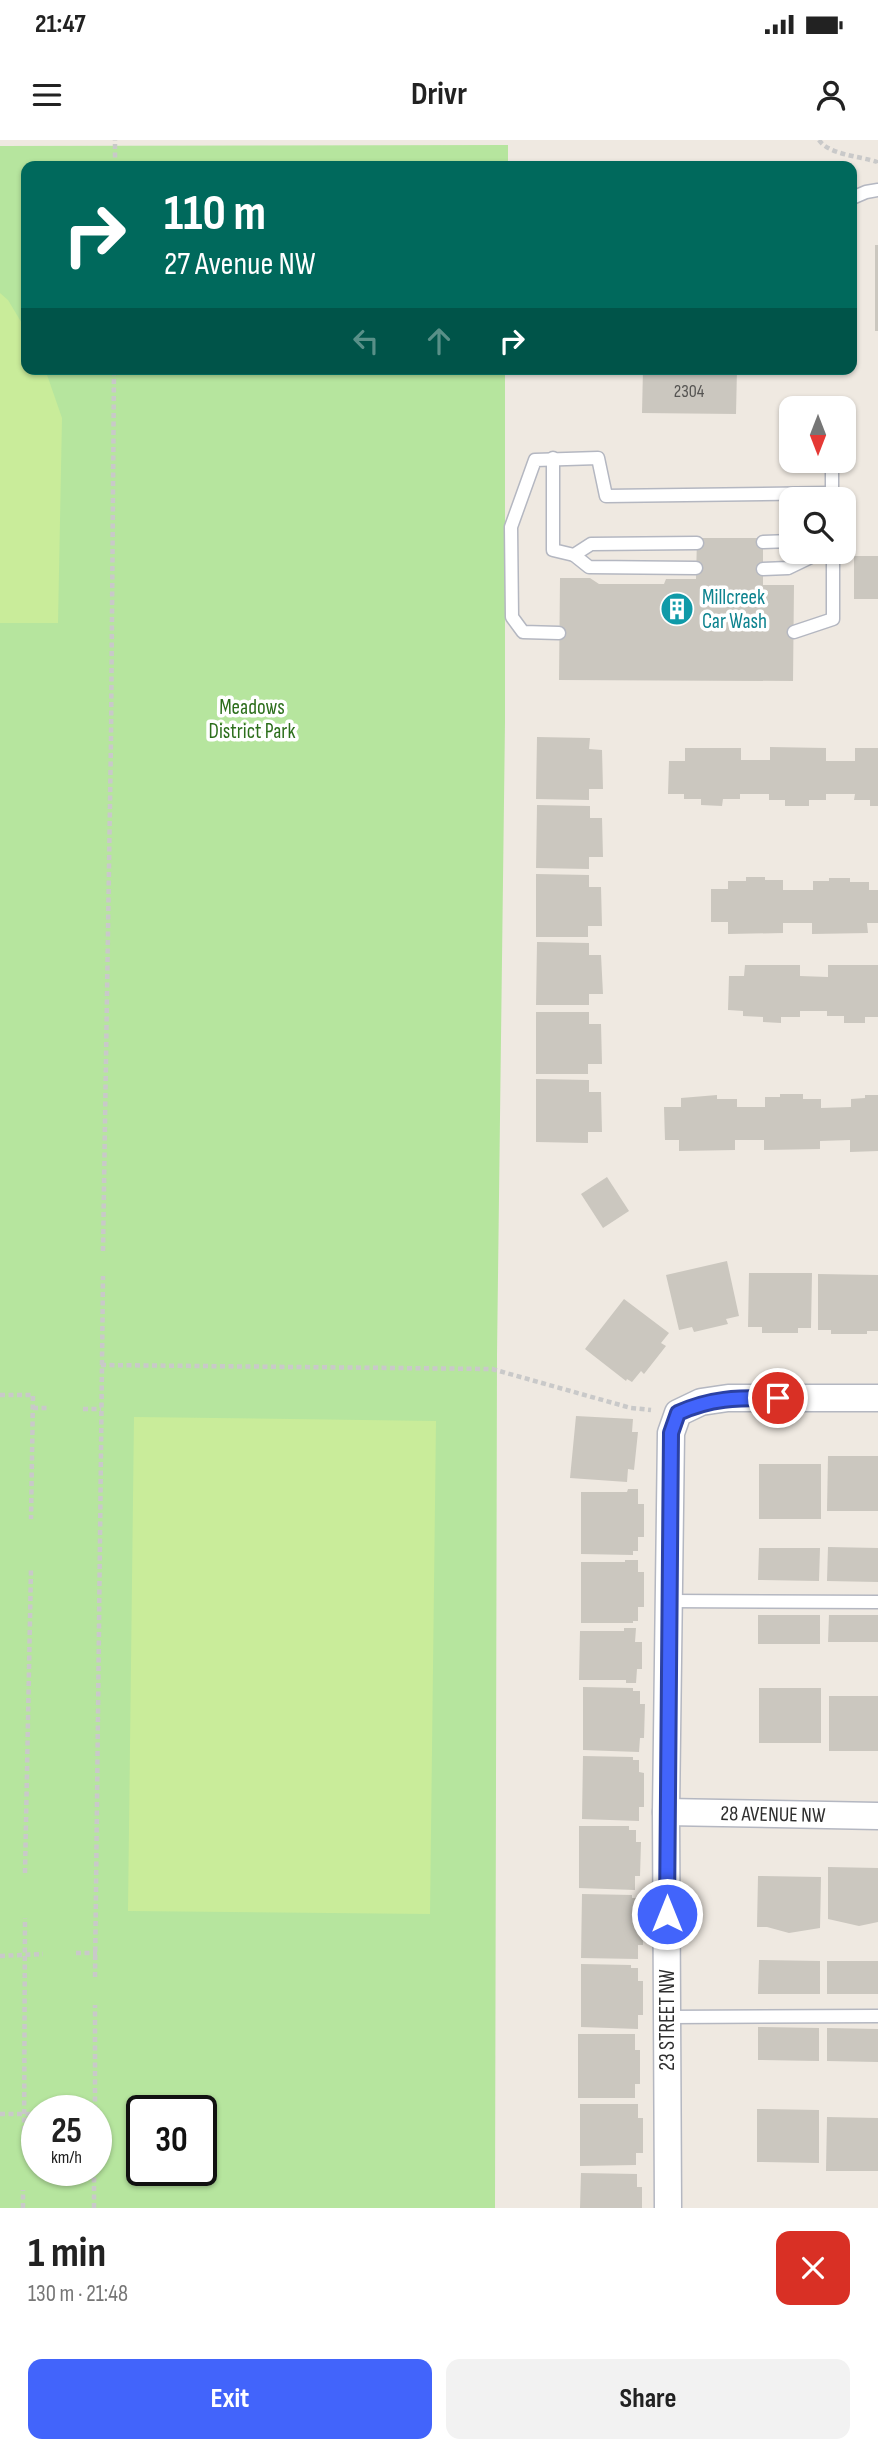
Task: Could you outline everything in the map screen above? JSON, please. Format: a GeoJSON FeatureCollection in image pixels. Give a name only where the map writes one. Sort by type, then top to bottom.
{"type":"FeatureCollection","features":[{"type":"Feature","properties":{"kind":"street"},"geometry":{"type":"LineString","coordinates":[[678,1413],[701,1402],[728,1398],[878,1398]]}},
{"type":"Feature","properties":{"kind":"street","name":"23 STREET NW"},"geometry":{"type":"LineString","coordinates":[[668,2208],[666,1812],[671,1433],[678,1413]]}},
{"type":"Feature","properties":{"kind":"street","name":"28 AVENUE NW"},"geometry":{"type":"LineString","coordinates":[[666,1812],[878,1816]]}},
{"type":"Feature","properties":{"kind":"lane"},"geometry":{"type":"LineString","coordinates":[[857,196],[878,190]]}},
{"type":"Feature","properties":{"kind":"lane"},"geometry":{"type":"LineString","coordinates":[[554,458],[553,550],[574,555],[589,567],[696,568]]}},
{"type":"Feature","properties":{"kind":"lane"},"geometry":{"type":"LineString","coordinates":[[559,634],[523,632],[512,617],[512,527],[535,460],[598,458],[606,496],[779,496]]}},
{"type":"Feature","properties":{"kind":"lane"},"geometry":{"type":"LineString","coordinates":[[763,542],[779,541]]}},
{"type":"Feature","properties":{"kind":"lane"},"geometry":{"type":"LineString","coordinates":[[574,555],[591,544],[697,543]]}},
{"type":"Feature","properties":{"kind":"lane"},"geometry":{"type":"LineString","coordinates":[[763,569],[788,568],[794,564]]}},
{"type":"Feature","properties":{"kind":"lane"},"geometry":{"type":"LineString","coordinates":[[794,632],[833,619],[833,564]]}},
{"type":"Feature","properties":{"kind":"lane"},"geometry":{"type":"LineString","coordinates":[[669,1601],[878,1602]]}},
{"type":"Feature","properties":{"kind":"lane"},"geometry":{"type":"LineString","coordinates":[[667,2017],[878,2017]]}},
{"type":"Feature","properties":{"kind":"path"},"geometry":{"type":"LineString","coordinates":[[115,140],[115,161]]}},
{"type":"Feature","properties":{"kind":"path"},"geometry":{"type":"LineString","coordinates":[[819,140],[828,149],[877,162],[878,166]]}},
{"type":"Feature","properties":{"kind":"path"},"geometry":{"type":"LineString","coordinates":[[103,1251],[114,375]]}},
{"type":"Feature","properties":{"kind":"path"},"geometry":{"type":"LineString","coordinates":[[95,1977],[103,1276]]}},
{"type":"Feature","properties":{"kind":"path"},"geometry":{"type":"LineString","coordinates":[[101,1365],[492,1369],[631,1408],[678,1413]]}},
{"type":"Feature","properties":{"kind":"path"},"geometry":{"type":"LineString","coordinates":[[0,1395],[33,1395],[31,1519]]}},
{"type":"Feature","properties":{"kind":"path"},"geometry":{"type":"LineString","coordinates":[[33,1408],[49,1408]]}},
{"type":"Feature","properties":{"kind":"path"},"geometry":{"type":"LineString","coordinates":[[83,1409],[102,1409]]}},
{"type":"Feature","properties":{"kind":"path"},"geometry":{"type":"LineString","coordinates":[[25,1874],[30,1568]]}},
{"type":"Feature","properties":{"kind":"path"},"geometry":{"type":"LineString","coordinates":[[25,1918],[26,2095]]}},
{"type":"Feature","properties":{"kind":"path"},"geometry":{"type":"LineString","coordinates":[[76,1953],[97,1953]]}},
{"type":"Feature","properties":{"kind":"path"},"geometry":{"type":"LineString","coordinates":[[0,1956],[43,1954]]}},
{"type":"Feature","properties":{"kind":"path"},"geometry":{"type":"LineString","coordinates":[[94,2095],[95,2005]]}},
{"type":"Feature","properties":{"kind":"path"},"geometry":{"type":"LineString","coordinates":[[0,2114],[21,2115]]}},
{"type":"Feature","properties":{"kind":"path"},"geometry":{"type":"LineString","coordinates":[[94,2186],[94,2208]]}},
{"type":"Feature","properties":{"kind":"path"},"geometry":{"type":"LineString","coordinates":[[23,2190],[23,2208]]}},
{"type":"Feature","properties":{"kind":"green space","name":"Meadows District Park"},"geometry":{"type":"Polygon","coordinates":[[[508,145],[508,161],[21,161],[21,375],[505,375],[505,722],[497,1355],[495,2208],[0,2208],[0,146],[508,145]]]}},
{"type":"Feature","properties":{"kind":"green space"},"geometry":{"type":"Polygon","coordinates":[[[0,293],[8,300],[21,322],[21,375],[47,375],[62,418],[58,623],[0,623],[0,293]]]}},
{"type":"Feature","properties":{"kind":"green space"},"geometry":{"type":"Polygon","coordinates":[[[134,1417],[436,1421],[430,1914],[128,1911],[134,1417]]]}},
{"type":"Feature","properties":{"kind":"building"},"geometry":{"type":"Polygon","coordinates":[[[875,245],[878,245],[878,331],[875,331],[875,245]]]}},
{"type":"Feature","properties":{"kind":"building"},"geometry":{"type":"Polygon","coordinates":[[[643,375],[737,375],[736,414],[642,413],[643,375]]]}},
{"type":"Feature","properties":{"kind":"building","name":"Millcreek Car Wash"},"geometry":{"type":"Polygon","coordinates":[[[697,538],[763,538],[763,585],[794,585],[793,681],[559,680],[560,578],[590,578],[599,584],[664,584],[666,579],[696,579],[697,538]]]}},
{"type":"Feature","properties":{"kind":"building"},"geometry":{"type":"Polygon","coordinates":[[[856,556],[878,556],[878,599],[854,599],[856,556]]]}},
{"type":"Feature","properties":{"kind":"building"},"geometry":{"type":"Polygon","coordinates":[[[537,737],[590,738],[589,749],[602,750],[603,789],[589,789],[589,800],[536,799],[537,737]]]}},
{"type":"Feature","properties":{"kind":"building"},"geometry":{"type":"Polygon","coordinates":[[[770,747],[826,748],[826,761],[855,761],[855,748],[878,748],[878,806],[870,806],[870,800],[854,800],[855,794],[826,794],[826,800],[809,800],[809,806],[785,806],[785,800],[769,800],[769,794],[740,794],[740,799],[723,799],[722,806],[701,805],[701,799],[684,799],[684,794],[668,794],[669,761],[685,761],[685,748],[741,748],[741,760],[770,760],[770,747]]]}},
{"type":"Feature","properties":{"kind":"building"},"geometry":{"type":"Polygon","coordinates":[[[537,805],[590,806],[590,818],[602,818],[603,857],[589,857],[589,869],[536,868],[537,805]]]}},
{"type":"Feature","properties":{"kind":"building"},"geometry":{"type":"Polygon","coordinates":[[[536,874],[589,875],[589,887],[601,887],[602,926],[588,926],[588,937],[536,937],[536,874]]]}},
{"type":"Feature","properties":{"kind":"building"},"geometry":{"type":"Polygon","coordinates":[[[746,877],[783,880],[783,890],[813,890],[813,881],[829,881],[829,878],[869,882],[869,890],[878,890],[878,923],[867,923],[868,933],[812,934],[812,923],[783,923],[783,933],[728,934],[728,922],[711,922],[711,889],[728,889],[728,881],[746,881],[746,877]]]}},
{"type":"Feature","properties":{"kind":"building"},"geometry":{"type":"Polygon","coordinates":[[[537,942],[589,943],[589,955],[601,955],[603,994],[589,994],[589,1005],[536,1005],[537,942]]]}},
{"type":"Feature","properties":{"kind":"building"},"geometry":{"type":"Polygon","coordinates":[[[745,965],[800,965],[800,976],[828,977],[828,965],[878,965],[878,1017],[865,1017],[865,1023],[844,1023],[844,1016],[827,1016],[827,1011],[800,1011],[800,1017],[781,1017],[781,1023],[763,1022],[763,1017],[743,1016],[743,1011],[728,1010],[729,976],[744,976],[745,965]]]}},
{"type":"Feature","properties":{"kind":"building"},"geometry":{"type":"Polygon","coordinates":[[[536,1012],[589,1012],[589,1024],[601,1024],[602,1064],[588,1064],[588,1074],[536,1074],[536,1012]]]}},
{"type":"Feature","properties":{"kind":"building"},"geometry":{"type":"Polygon","coordinates":[[[536,1079],[589,1080],[589,1092],[601,1092],[602,1132],[588,1132],[588,1143],[536,1142],[536,1079]]]}},
{"type":"Feature","properties":{"kind":"building"},"geometry":{"type":"Polygon","coordinates":[[[780,1094],[803,1094],[803,1099],[821,1099],[821,1108],[851,1107],[851,1099],[878,1095],[878,1151],[850,1152],[850,1140],[820,1141],[820,1149],[764,1150],[764,1140],[735,1140],[735,1150],[679,1151],[679,1140],[665,1140],[664,1107],[681,1107],[681,1098],[717,1095],[717,1099],[737,1099],[737,1107],[765,1107],[765,1097],[780,1097],[780,1094]]]}},
{"type":"Feature","properties":{"kind":"building"},"geometry":{"type":"Polygon","coordinates":[[[607,1177],[629,1211],[603,1228],[581,1194],[607,1177]]]}},
{"type":"Feature","properties":{"kind":"building"},"geometry":{"type":"Polygon","coordinates":[[[727,1261],[739,1316],[726,1319],[728,1324],[694,1332],[692,1327],[679,1330],[666,1275],[727,1261]]]}},
{"type":"Feature","properties":{"kind":"building"},"geometry":{"type":"Polygon","coordinates":[[[749,1273],[812,1273],[811,1328],[798,1328],[798,1333],[762,1333],[762,1327],[748,1327],[749,1273]]]}},
{"type":"Feature","properties":{"kind":"building"},"geometry":{"type":"Polygon","coordinates":[[[818,1274],[878,1275],[878,1331],[867,1331],[867,1334],[831,1334],[831,1330],[818,1330],[818,1274]]]}},
{"type":"Feature","properties":{"kind":"building"},"geometry":{"type":"Polygon","coordinates":[[[624,1299],[669,1333],[661,1343],[666,1346],[644,1374],[641,1371],[632,1382],[627,1379],[626,1381],[585,1349],[624,1299]]]}},
{"type":"Feature","properties":{"kind":"building"},"geometry":{"type":"Polygon","coordinates":[[[576,1416],[633,1419],[632,1432],[638,1432],[634,1470],[628,1469],[627,1482],[570,1478],[576,1416]]]}},
{"type":"Feature","properties":{"kind":"building"},"geometry":{"type":"Polygon","coordinates":[[[828,1456],[878,1456],[878,1511],[827,1511],[828,1456]]]}},
{"type":"Feature","properties":{"kind":"building"},"geometry":{"type":"Polygon","coordinates":[[[759,1464],[821,1464],[821,1519],[759,1519],[759,1464]]]}},
{"type":"Feature","properties":{"kind":"building"},"geometry":{"type":"Polygon","coordinates":[[[628,1489],[638,1489],[638,1504],[644,1504],[644,1537],[638,1537],[638,1551],[633,1551],[633,1555],[581,1554],[581,1492],[627,1492],[628,1489]]]}},
{"type":"Feature","properties":{"kind":"building"},"geometry":{"type":"Polygon","coordinates":[[[828,1547],[878,1548],[878,1582],[827,1581],[828,1547]]]}},
{"type":"Feature","properties":{"kind":"building"},"geometry":{"type":"Polygon","coordinates":[[[759,1548],[820,1548],[819,1581],[758,1580],[759,1548]]]}},
{"type":"Feature","properties":{"kind":"building"},"geometry":{"type":"Polygon","coordinates":[[[638,1560],[638,1572],[644,1572],[644,1607],[638,1607],[638,1621],[581,1623],[581,1562],[638,1560]]]}},
{"type":"Feature","properties":{"kind":"building"},"geometry":{"type":"Polygon","coordinates":[[[758,1615],[820,1615],[820,1644],[758,1644],[758,1615]]]}},
{"type":"Feature","properties":{"kind":"building"},"geometry":{"type":"Polygon","coordinates":[[[829,1615],[878,1615],[878,1642],[828,1642],[829,1615]]]}},
{"type":"Feature","properties":{"kind":"building"},"geometry":{"type":"Polygon","coordinates":[[[624,1628],[636,1628],[635,1642],[642,1642],[642,1669],[637,1669],[636,1683],[626,1683],[626,1680],[579,1680],[580,1631],[624,1631],[624,1628]]]}},
{"type":"Feature","properties":{"kind":"building"},"geometry":{"type":"Polygon","coordinates":[[[583,1687],[633,1688],[633,1691],[640,1691],[640,1704],[645,1704],[644,1738],[640,1738],[639,1752],[583,1750],[583,1687]]]}},
{"type":"Feature","properties":{"kind":"building"},"geometry":{"type":"Polygon","coordinates":[[[759,1688],[821,1688],[821,1743],[759,1743],[759,1688]]]}},
{"type":"Feature","properties":{"kind":"building"},"geometry":{"type":"Polygon","coordinates":[[[829,1696],[878,1696],[878,1751],[829,1751],[829,1696]]]}},
{"type":"Feature","properties":{"kind":"building"},"geometry":{"type":"Polygon","coordinates":[[[583,1756],[633,1757],[633,1760],[639,1760],[639,1772],[644,1773],[644,1807],[639,1807],[639,1821],[582,1819],[583,1756]]]}},
{"type":"Feature","properties":{"kind":"building"},"geometry":{"type":"Polygon","coordinates":[[[579,1826],[629,1826],[629,1830],[636,1830],[636,1842],[641,1842],[640,1876],[635,1876],[635,1890],[579,1888],[579,1826]]]}},
{"type":"Feature","properties":{"kind":"building"},"geometry":{"type":"Polygon","coordinates":[[[828,1867],[878,1868],[878,1922],[859,1926],[828,1919],[828,1867]]]}},
{"type":"Feature","properties":{"kind":"building"},"geometry":{"type":"Polygon","coordinates":[[[758,1876],[821,1877],[820,1928],[789,1933],[757,1927],[758,1876]]]}},
{"type":"Feature","properties":{"kind":"building"},"geometry":{"type":"Polygon","coordinates":[[[582,1894],[632,1895],[632,1898],[639,1898],[638,1911],[643,1911],[643,1945],[638,1945],[638,1959],[581,1958],[582,1894]]]}},
{"type":"Feature","properties":{"kind":"building"},"geometry":{"type":"Polygon","coordinates":[[[759,1960],[820,1961],[820,1994],[758,1994],[759,1960]]]}},
{"type":"Feature","properties":{"kind":"building"},"geometry":{"type":"Polygon","coordinates":[[[827,1961],[878,1961],[878,1994],[827,1994],[827,1961]]]}},
{"type":"Feature","properties":{"kind":"building"},"geometry":{"type":"Polygon","coordinates":[[[581,1964],[631,1965],[631,1968],[638,1968],[638,1981],[643,1981],[643,2015],[638,2015],[638,2029],[581,2027],[581,1964]]]}},
{"type":"Feature","properties":{"kind":"building"},"geometry":{"type":"Polygon","coordinates":[[[758,2027],[819,2028],[819,2061],[758,2060],[758,2027]]]}},
{"type":"Feature","properties":{"kind":"building"},"geometry":{"type":"Polygon","coordinates":[[[827,2028],[878,2029],[878,2062],[827,2061],[827,2028]]]}},
{"type":"Feature","properties":{"kind":"building"},"geometry":{"type":"Polygon","coordinates":[[[578,2034],[635,2034],[635,2050],[640,2050],[640,2084],[635,2084],[635,2098],[578,2098],[578,2034]]]}},
{"type":"Feature","properties":{"kind":"building"},"geometry":{"type":"Polygon","coordinates":[[[580,2104],[638,2104],[638,2118],[643,2118],[643,2153],[636,2153],[636,2165],[580,2166],[580,2104]]]}},
{"type":"Feature","properties":{"kind":"building"},"geometry":{"type":"Polygon","coordinates":[[[757,2109],[819,2110],[819,2163],[757,2162],[757,2109]]]}},
{"type":"Feature","properties":{"kind":"building"},"geometry":{"type":"Polygon","coordinates":[[[827,2117],[878,2118],[878,2171],[826,2171],[827,2117]]]}},
{"type":"Feature","properties":{"kind":"building"},"geometry":{"type":"Polygon","coordinates":[[[581,2173],[637,2174],[637,2187],[642,2187],[642,2208],[580,2208],[581,2173]]]}},
{"type":"Feature","properties":{"kind":"place","name":"Millcreek Car Wash"},"geometry":{"type":"Point","coordinates":[677,609]}},
{"type":"Feature","properties":{"kind":"route"},"geometry":{"type":"LineString","coordinates":[[667,1914],[671,1433],[678,1413],[701,1402],[728,1398],[778,1398]]}}]}
